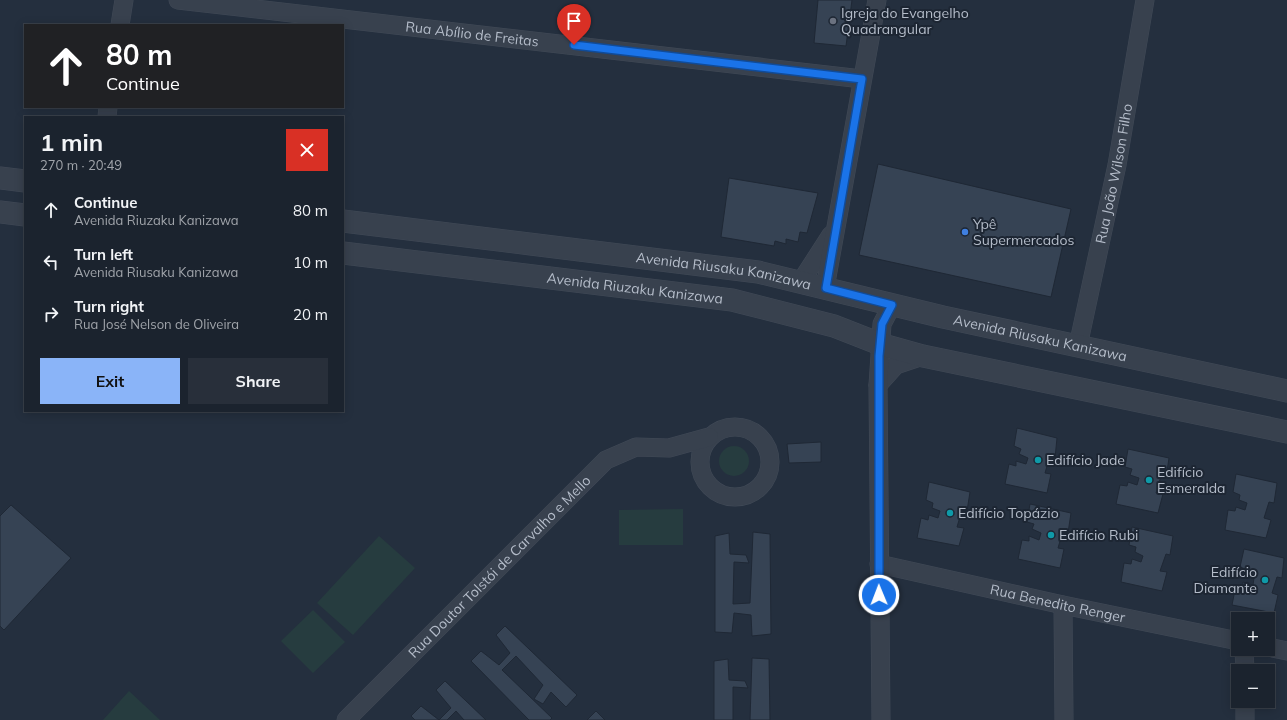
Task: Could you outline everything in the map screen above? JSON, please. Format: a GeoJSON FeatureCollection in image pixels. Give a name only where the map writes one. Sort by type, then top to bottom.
{"type":"FeatureCollection","features":[{"type":"Feature","properties":{"kind":"street"},"geometry":{"type":"LineString","coordinates":[[120,24],[124,0]]}},
{"type":"Feature","properties":{"kind":"street","name":"Rua Abílio de Freitas"},"geometry":{"type":"LineString","coordinates":[[178,0],[862,79]]}},
{"type":"Feature","properties":{"kind":"street"},"geometry":{"type":"LineString","coordinates":[[836,226],[825,247],[800,282],[793,300],[804,318],[819,314],[823,306],[877,0]]}},
{"type":"Feature","properties":{"kind":"street","name":"Rua João Wilson Filho"},"geometry":{"type":"LineString","coordinates":[[1078,346],[1117,166],[1145,0]]}},
{"type":"Feature","properties":{"kind":"street"},"geometry":{"type":"LineString","coordinates":[[0,178],[24,182]]}},
{"type":"Feature","properties":{"kind":"street"},"geometry":{"type":"LineString","coordinates":[[0,212],[24,215]]}},
{"type":"Feature","properties":{"kind":"street","name":"Avenida Riusaku Kanizawa"},"geometry":{"type":"LineString","coordinates":[[344,221],[758,272],[892,305],[1287,390]]}},
{"type":"Feature","properties":{"kind":"street","name":"Avenida Riuzaku Kanizawa"},"geometry":{"type":"LineString","coordinates":[[344,253],[732,300],[834,326],[880,344]]}},
{"type":"Feature","properties":{"kind":"street"},"geometry":{"type":"LineString","coordinates":[[881,720],[878,385],[882,324],[892,305]]}},
{"type":"Feature","properties":{"kind":"street"},"geometry":{"type":"LineString","coordinates":[[880,344],[923,356],[1287,432]]}},
{"type":"Feature","properties":{"kind":"street"},"geometry":{"type":"LineString","coordinates":[[878,385],[896,366],[923,356]]}},
{"type":"Feature","properties":{"kind":"street","name":"Rua Doutor Tolstói de Carvalho e Mello"},"geometry":{"type":"LineString","coordinates":[[346,720],[606,460],[636,447],[669,448],[709,437],[719,430],[730,427],[742,427],[753,431],[762,439],[768,449],[770,460],[769,472],[764,482],[756,491],[745,496],[734,498],[722,495],[712,489],[704,481],[700,470],[669,448]]}},
{"type":"Feature","properties":{"kind":"street"},"geometry":{"type":"LineString","coordinates":[[700,470],[699,458],[702,446],[709,437]]}},
{"type":"Feature","properties":{"kind":"street","name":"Rua Benedito Renger"},"geometry":{"type":"LineString","coordinates":[[879,564],[1063,605],[1231,640]]}},
{"type":"Feature","properties":{"kind":"street"},"geometry":{"type":"LineString","coordinates":[[1063,605],[1064,720]]}},
{"type":"Feature","properties":{"kind":"street"},"geometry":{"type":"LineString","coordinates":[[1275,648],[1287,651]]}},
{"type":"Feature","properties":{"kind":"street"},"geometry":{"type":"LineString","coordinates":[[1245,708],[1245,720]]}},
{"type":"Feature","properties":{"kind":"green space"},"geometry":{"type":"Polygon","coordinates":[[[734,446],[744,451],[749,461],[744,471],[734,476],[724,471],[719,461],[724,451],[734,446]]]}},
{"type":"Feature","properties":{"kind":"green space"},"geometry":{"type":"Polygon","coordinates":[[[683,509],[683,545],[619,545],[619,510],[683,509]]]}},
{"type":"Feature","properties":{"kind":"green space"},"geometry":{"type":"Polygon","coordinates":[[[379,536],[415,568],[353,635],[317,603],[379,536]]]}},
{"type":"Feature","properties":{"kind":"green space"},"geometry":{"type":"Polygon","coordinates":[[[313,610],[345,642],[313,673],[281,641],[313,610]]]}},
{"type":"Feature","properties":{"kind":"green space"},"geometry":{"type":"Polygon","coordinates":[[[129,691],[160,720],[103,720],[129,691]]]}},
{"type":"Feature","properties":{"kind":"building","name":"Igreja do Evangelho Quadrangular"},"geometry":{"type":"Polygon","coordinates":[[[818,0],[852,0],[846,46],[814,43],[818,0]]]}},
{"type":"Feature","properties":{"kind":"building","name":"Ypê Supermercados"},"geometry":{"type":"Polygon","coordinates":[[[878,164],[1071,209],[1051,297],[859,255],[878,164]]]}},
{"type":"Feature","properties":{"kind":"building"},"geometry":{"type":"Polygon","coordinates":[[[729,178],[818,193],[807,233],[800,232],[798,242],[786,239],[786,244],[775,241],[774,246],[721,237],[729,178]]]}},
{"type":"Feature","properties":{"kind":"building","name":"Edifício Jade"},"geometry":{"type":"Polygon","coordinates":[[[1017,428],[1057,438],[1055,458],[1050,456],[1045,473],[1051,474],[1047,493],[1005,484],[1009,464],[1016,466],[1016,461],[1026,464],[1028,458],[1019,454],[1021,449],[1014,446],[1017,428]]]}},
{"type":"Feature","properties":{"kind":"building"},"geometry":{"type":"Polygon","coordinates":[[[821,442],[821,462],[789,463],[787,444],[821,442]]]}},
{"type":"Feature","properties":{"kind":"building","name":"Edifício Esmeralda"},"geometry":{"type":"Polygon","coordinates":[[[1128,449],[1169,458],[1166,478],[1161,476],[1156,493],[1163,494],[1158,513],[1116,504],[1120,485],[1127,486],[1128,482],[1137,485],[1139,478],[1130,475],[1132,469],[1125,467],[1128,449]]]}},
{"type":"Feature","properties":{"kind":"building"},"geometry":{"type":"Polygon","coordinates":[[[1236,474],[1277,483],[1274,503],[1269,502],[1264,518],[1271,520],[1266,538],[1225,530],[1228,510],[1235,511],[1236,507],[1245,510],[1247,503],[1239,500],[1240,495],[1233,492],[1236,474]]]}},
{"type":"Feature","properties":{"kind":"building","name":"Edifício Topázio"},"geometry":{"type":"Polygon","coordinates":[[[929,482],[970,492],[967,511],[962,510],[957,527],[964,528],[959,546],[917,538],[921,518],[928,520],[929,515],[938,518],[940,511],[932,508],[933,503],[926,500],[929,482]]]}},
{"type":"Feature","properties":{"kind":"building","name":"Edifício Rubi"},"geometry":{"type":"Polygon","coordinates":[[[1030,504],[1071,513],[1068,533],[1063,531],[1058,548],[1064,549],[1060,568],[1018,559],[1022,540],[1029,541],[1029,536],[1039,540],[1041,533],[1032,529],[1034,524],[1027,522],[1030,504]]]}},
{"type":"Feature","properties":{"kind":"building"},"geometry":{"type":"Polygon","coordinates":[[[11,505],[71,558],[4,630],[0,626],[0,516],[11,505]]]}},
{"type":"Feature","properties":{"kind":"building"},"geometry":{"type":"Polygon","coordinates":[[[1132,527],[1173,536],[1170,555],[1166,554],[1160,571],[1167,572],[1162,591],[1121,582],[1124,563],[1131,564],[1132,559],[1141,562],[1143,556],[1135,552],[1136,547],[1129,545],[1132,527]]]}},
{"type":"Feature","properties":{"kind":"building"},"geometry":{"type":"Polygon","coordinates":[[[753,532],[770,534],[771,634],[752,636],[751,615],[734,613],[732,633],[715,632],[715,536],[729,533],[730,554],[746,555],[749,563],[734,562],[733,604],[750,603],[753,532]]]}},
{"type":"Feature","properties":{"kind":"building","name":"Edifício Diamante"},"geometry":{"type":"Polygon","coordinates":[[[1244,549],[1284,558],[1282,578],[1277,577],[1272,593],[1278,595],[1274,612],[1232,605],[1236,585],[1243,587],[1243,582],[1253,585],[1254,578],[1246,575],[1248,570],[1240,567],[1244,549]]]}},
{"type":"Feature","properties":{"kind":"building"},"geometry":{"type":"Polygon","coordinates":[[[505,626],[577,695],[566,707],[551,692],[543,704],[534,699],[543,685],[516,656],[502,670],[552,718],[550,720],[529,720],[471,661],[481,651],[499,665],[510,653],[496,635],[505,626]]]}},
{"type":"Feature","properties":{"kind":"building"},"geometry":{"type":"Polygon","coordinates":[[[752,658],[769,659],[770,720],[750,720],[752,658]]]}},
{"type":"Feature","properties":{"kind":"building"},"geometry":{"type":"Polygon","coordinates":[[[728,659],[729,680],[745,681],[748,688],[733,687],[733,720],[714,720],[714,661],[728,659]]]}},
{"type":"Feature","properties":{"kind":"building"},"geometry":{"type":"Polygon","coordinates":[[[445,681],[486,720],[464,720],[456,711],[447,720],[439,720],[451,708],[436,690],[445,681]]]}},
{"type":"Feature","properties":{"kind":"building"},"geometry":{"type":"Polygon","coordinates":[[[421,706],[439,720],[415,720],[411,716],[421,706]]]}},
{"type":"Feature","properties":{"kind":"building"},"geometry":{"type":"Polygon","coordinates":[[[596,711],[605,720],[587,720],[596,711]]]}},
{"type":"Feature","properties":{"kind":"place","name":"Igreja do Evangelho Quadrangular"},"geometry":{"type":"Point","coordinates":[833,21]}},
{"type":"Feature","properties":{"kind":"place","name":"Ypê Supermercados"},"geometry":{"type":"Point","coordinates":[965,232]}},
{"type":"Feature","properties":{"kind":"place","name":"Edifício Jade"},"geometry":{"type":"Point","coordinates":[1038,460]}},
{"type":"Feature","properties":{"kind":"place","name":"Edifício Esmeralda"},"geometry":{"type":"Point","coordinates":[1149,480]}},
{"type":"Feature","properties":{"kind":"place","name":"Edifício Topázio"},"geometry":{"type":"Point","coordinates":[950,513]}},
{"type":"Feature","properties":{"kind":"place","name":"Edifício Rubi"},"geometry":{"type":"Point","coordinates":[1051,535]}},
{"type":"Feature","properties":{"kind":"place","name":"Edifício Diamante"},"geometry":{"type":"Point","coordinates":[1265,580]}},
{"type":"Feature","properties":{"kind":"route"},"geometry":{"type":"LineString","coordinates":[[574,45],[862,79],[826,288],[892,305],[882,324],[879,356],[879,595]]}}]}
